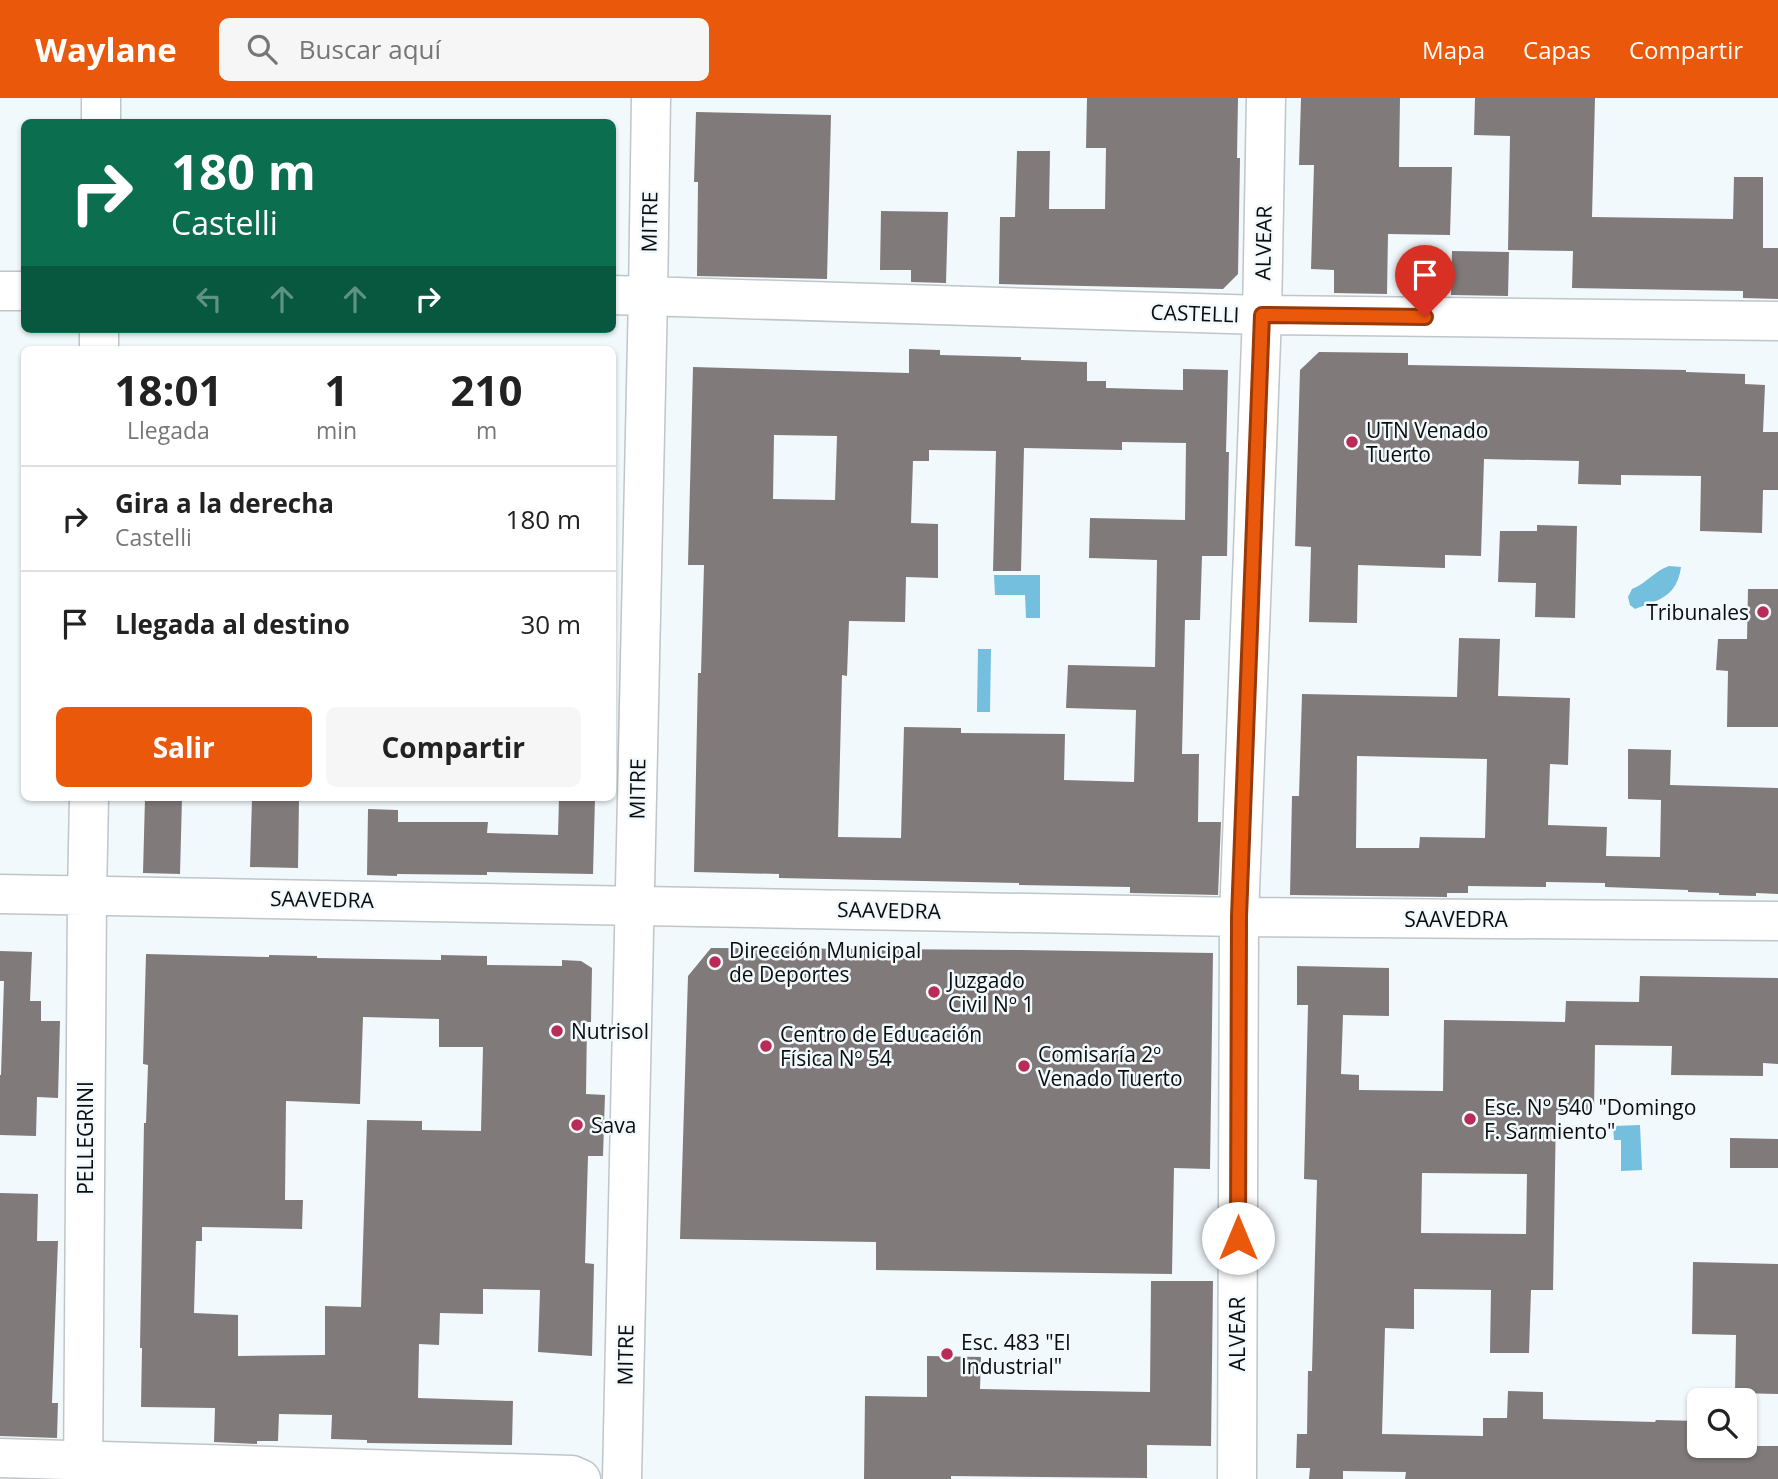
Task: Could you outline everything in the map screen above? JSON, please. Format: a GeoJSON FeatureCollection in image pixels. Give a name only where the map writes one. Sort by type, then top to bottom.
{"type":"FeatureCollection","features":[{"type":"Feature","properties":{"kind":"street"},"geometry":{"type":"LineString","coordinates":[[101,98],[101,119]]}},
{"type":"Feature","properties":{"kind":"street","name":"MITRE"},"geometry":{"type":"LineString","coordinates":[[622,1479],[635,905],[630,295],[651,98]]}},
{"type":"Feature","properties":{"kind":"street","name":"ALVEAR"},"geometry":{"type":"LineString","coordinates":[[1237,1479],[1239,917],[1262,315],[1266,98]]}},
{"type":"Feature","properties":{"kind":"street"},"geometry":{"type":"LineString","coordinates":[[0,291],[21,291]]}},
{"type":"Feature","properties":{"kind":"street","name":"CASTELLI"},"geometry":{"type":"LineString","coordinates":[[630,295],[1262,315],[1778,321]]}},
{"type":"Feature","properties":{"kind":"street","name":"PELLEGRINI"},"geometry":{"type":"LineString","coordinates":[[83,1469],[89,801]]}},
{"type":"Feature","properties":{"kind":"street","name":"SAAVEDRA"},"geometry":{"type":"LineString","coordinates":[[0,894],[1239,917],[1778,921]]}},
{"type":"Feature","properties":{"kind":"street"},"geometry":{"type":"LineString","coordinates":[[0,1458],[83,1469],[572,1475],[581,1479]]}},
{"type":"Feature","properties":{"kind":"water"},"geometry":{"type":"Polygon","coordinates":[[[1669,566],[1681,567],[1676,585],[1666,596],[1635,609],[1630,605],[1628,597],[1632,589],[1669,566]]]}},
{"type":"Feature","properties":{"kind":"water"},"geometry":{"type":"Polygon","coordinates":[[[994,575],[1040,575],[1040,618],[1026,618],[1025,595],[995,595],[994,575]]]}},
{"type":"Feature","properties":{"kind":"water"},"geometry":{"type":"Polygon","coordinates":[[[978,649],[991,649],[990,712],[977,712],[978,649]]]}},
{"type":"Feature","properties":{"kind":"water"},"geometry":{"type":"Polygon","coordinates":[[[1640,1125],[1642,1170],[1621,1171],[1621,1140],[1614,1140],[1613,1126],[1640,1125]]]}},
{"type":"Feature","properties":{"kind":"building"},"geometry":{"type":"Polygon","coordinates":[[[1087,98],[1238,98],[1238,274],[1223,289],[999,284],[1000,217],[1015,217],[1017,151],[1050,151],[1049,209],[1105,209],[1106,148],[1086,148],[1087,98]]]}},
{"type":"Feature","properties":{"kind":"building"},"geometry":{"type":"Polygon","coordinates":[[[1301,98],[1400,98],[1399,167],[1452,167],[1450,235],[1388,234],[1387,294],[1334,293],[1334,270],[1311,269],[1314,165],[1299,165],[1301,98]]]}},
{"type":"Feature","properties":{"kind":"building"},"geometry":{"type":"Polygon","coordinates":[[[1475,98],[1595,98],[1592,217],[1733,219],[1734,177],[1763,177],[1763,248],[1778,248],[1778,299],[1743,298],[1743,291],[1572,288],[1573,251],[1508,250],[1510,136],[1474,135],[1475,98]]]}},
{"type":"Feature","properties":{"kind":"building"},"geometry":{"type":"Polygon","coordinates":[[[696,112],[831,115],[827,279],[697,276],[698,182],[694,182],[696,112]]]}},
{"type":"Feature","properties":{"kind":"building"},"geometry":{"type":"Polygon","coordinates":[[[881,211],[948,212],[946,283],[911,282],[911,270],[880,270],[881,211]]]}},
{"type":"Feature","properties":{"kind":"building"},"geometry":{"type":"Polygon","coordinates":[[[1452,251],[1509,252],[1508,296],[1451,295],[1452,251]]]}},
{"type":"Feature","properties":{"kind":"building"},"geometry":{"type":"Polygon","coordinates":[[[909,349],[940,350],[940,355],[1087,362],[1087,381],[1106,381],[1106,388],[1183,390],[1183,369],[1228,370],[1227,556],[1202,556],[1200,620],[1185,620],[1182,754],[1199,754],[1198,822],[1221,822],[1218,895],[1130,893],[1130,887],[779,878],[779,874],[694,872],[698,673],[701,673],[704,565],[688,565],[693,367],[909,373],[909,349]],[[774,435],[773,499],[835,500],[837,436],[774,435]],[[1122,442],[1122,450],[1024,448],[1021,571],[993,571],[996,451],[929,450],[929,461],[913,461],[911,523],[938,524],[938,578],[906,577],[905,622],[849,621],[847,676],[842,675],[838,837],[901,838],[904,727],[961,728],[961,733],[1065,734],[1064,780],[1134,782],[1136,710],[1066,708],[1068,665],[1155,667],[1157,560],[1089,558],[1090,518],[1185,520],[1186,443],[1122,442]]]}},
{"type":"Feature","properties":{"kind":"building"},"geometry":{"type":"Polygon","coordinates":[[[1319,352],[1408,353],[1408,365],[1686,370],[1745,374],[1745,384],[1765,385],[1763,432],[1778,432],[1778,490],[1763,490],[1762,533],[1700,531],[1701,476],[1621,475],[1621,485],[1578,484],[1579,461],[1484,459],[1481,556],[1445,555],[1445,568],[1358,565],[1357,623],[1309,622],[1311,547],[1295,546],[1300,370],[1319,352]]]}},
{"type":"Feature","properties":{"kind":"building"},"geometry":{"type":"Polygon","coordinates":[[[1537,525],[1577,526],[1575,618],[1535,617],[1536,583],[1498,582],[1500,531],[1537,531],[1537,525]]]}},
{"type":"Feature","properties":{"kind":"building"},"geometry":{"type":"Polygon","coordinates":[[[1748,589],[1778,589],[1778,727],[1727,727],[1728,671],[1716,670],[1718,639],[1747,639],[1748,589]]]}},
{"type":"Feature","properties":{"kind":"building"},"geometry":{"type":"Polygon","coordinates":[[[1459,638],[1500,639],[1498,696],[1570,698],[1568,765],[1550,764],[1548,825],[1607,827],[1606,856],[1660,857],[1661,800],[1628,799],[1628,749],[1671,750],[1670,785],[1778,788],[1778,894],[1719,895],[1688,890],[1605,887],[1605,883],[1546,882],[1546,887],[1468,886],[1468,893],[1447,893],[1447,897],[1290,895],[1292,796],[1299,796],[1302,694],[1457,697],[1459,638]],[[1357,756],[1356,848],[1419,848],[1420,837],[1485,838],[1487,759],[1357,756]]]}},
{"type":"Feature","properties":{"kind":"building"},"geometry":{"type":"Polygon","coordinates":[[[145,801],[182,801],[180,874],[143,873],[145,801]]]}},
{"type":"Feature","properties":{"kind":"building"},"geometry":{"type":"Polygon","coordinates":[[[252,801],[299,801],[298,868],[250,867],[252,801]]]}},
{"type":"Feature","properties":{"kind":"building"},"geometry":{"type":"Polygon","coordinates":[[[559,801],[595,801],[593,874],[487,872],[487,875],[367,875],[368,809],[398,810],[398,822],[488,822],[487,833],[558,835],[559,801]]]}},
{"type":"Feature","properties":{"kind":"building"},"geometry":{"type":"Polygon","coordinates":[[[711,948],[1213,953],[1210,1169],[1174,1168],[1172,1274],[876,1270],[876,1242],[680,1239],[688,976],[711,948]]]}},
{"type":"Feature","properties":{"kind":"building"},"geometry":{"type":"Polygon","coordinates":[[[0,951],[32,952],[30,1001],[41,1001],[41,1021],[60,1021],[58,1098],[37,1097],[36,1136],[0,1135],[4,981],[0,981],[0,951]]]}},
{"type":"Feature","properties":{"kind":"building"},"geometry":{"type":"Polygon","coordinates":[[[146,954],[441,960],[441,955],[487,956],[487,965],[562,966],[562,960],[581,961],[592,968],[591,1022],[587,1022],[586,1094],[605,1095],[603,1156],[588,1156],[585,1263],[594,1264],[592,1356],[538,1352],[540,1290],[483,1289],[483,1314],[440,1313],[439,1345],[419,1344],[418,1398],[513,1401],[512,1445],[367,1443],[367,1440],[331,1439],[332,1415],[279,1414],[278,1441],[257,1441],[257,1444],[214,1442],[215,1408],[141,1407],[144,1123],[148,1065],[143,1064],[146,954]],[[363,1017],[360,1104],[286,1101],[285,1200],[303,1200],[302,1229],[202,1227],[202,1241],[196,1241],[194,1313],[238,1315],[238,1356],[325,1355],[325,1306],[361,1307],[367,1120],[422,1121],[422,1130],[481,1131],[483,1047],[439,1047],[439,1019],[363,1017]]]}},
{"type":"Feature","properties":{"kind":"building"},"geometry":{"type":"Polygon","coordinates":[[[1297,966],[1389,968],[1389,1016],[1343,1015],[1341,1074],[1359,1075],[1359,1090],[1443,1091],[1444,1020],[1565,1022],[1566,1001],[1639,1002],[1640,976],[1778,978],[1778,1064],[1763,1063],[1763,1076],[1671,1075],[1672,1046],[1595,1045],[1594,1112],[1556,1111],[1553,1290],[1531,1290],[1529,1353],[1490,1353],[1491,1290],[1414,1289],[1414,1329],[1385,1328],[1382,1434],[1483,1436],[1483,1418],[1507,1418],[1508,1391],[1543,1392],[1543,1419],[1687,1421],[1687,1458],[1757,1458],[1757,1446],[1778,1446],[1778,1479],[1405,1479],[1406,1472],[1343,1471],[1343,1479],[1309,1479],[1310,1468],[1296,1468],[1297,1434],[1307,1434],[1308,1371],[1312,1371],[1317,1180],[1304,1179],[1308,1005],[1297,1005],[1297,966]],[[1422,1173],[1421,1233],[1526,1234],[1527,1174],[1422,1173]]]}},
{"type":"Feature","properties":{"kind":"building"},"geometry":{"type":"Polygon","coordinates":[[[1730,1138],[1778,1139],[1778,1168],[1730,1168],[1730,1138]]]}},
{"type":"Feature","properties":{"kind":"building"},"geometry":{"type":"Polygon","coordinates":[[[0,1193],[38,1194],[37,1241],[58,1241],[52,1403],[58,1403],[57,1438],[0,1436],[0,1193]]]}},
{"type":"Feature","properties":{"kind":"building"},"geometry":{"type":"Polygon","coordinates":[[[1693,1262],[1778,1264],[1778,1394],[1757,1394],[1757,1388],[1735,1388],[1736,1335],[1692,1334],[1693,1262]]]}},
{"type":"Feature","properties":{"kind":"building"},"geometry":{"type":"Polygon","coordinates":[[[1151,1281],[1213,1281],[1211,1446],[1147,1445],[1147,1478],[951,1476],[951,1479],[864,1479],[865,1396],[927,1397],[927,1356],[981,1357],[980,1389],[1150,1392],[1151,1281]]]}},
{"type":"Feature","properties":{"kind":"place","name":"UTN Venado Tuerto"},"geometry":{"type":"Point","coordinates":[1352,442]}},
{"type":"Feature","properties":{"kind":"place","name":"Tribunales"},"geometry":{"type":"Point","coordinates":[1763,612]}},
{"type":"Feature","properties":{"kind":"place","name":"Dirección Municipal de Deportes"},"geometry":{"type":"Point","coordinates":[715,962]}},
{"type":"Feature","properties":{"kind":"place","name":"Juzgado Civil Nº 1"},"geometry":{"type":"Point","coordinates":[934,992]}},
{"type":"Feature","properties":{"kind":"place","name":"Nutrisol"},"geometry":{"type":"Point","coordinates":[557,1031]}},
{"type":"Feature","properties":{"kind":"place","name":"Centro de Educación Física Nº 54"},"geometry":{"type":"Point","coordinates":[766,1046]}},
{"type":"Feature","properties":{"kind":"place","name":"Comisaría 2º Venado Tuerto"},"geometry":{"type":"Point","coordinates":[1024,1066]}},
{"type":"Feature","properties":{"kind":"place","name":"Esc. N° 540 \"Domingo F. Sarmiento\""},"geometry":{"type":"Point","coordinates":[1470,1119]}},
{"type":"Feature","properties":{"kind":"place","name":"Sava"},"geometry":{"type":"Point","coordinates":[577,1125]}},
{"type":"Feature","properties":{"kind":"place","name":"Esc. 483 \"El Industrial\""},"geometry":{"type":"Point","coordinates":[947,1354]}},
{"type":"Feature","properties":{"kind":"route"},"geometry":{"type":"LineString","coordinates":[[1238,1238],[1239,917],[1262,315],[1425,317]]}}]}
